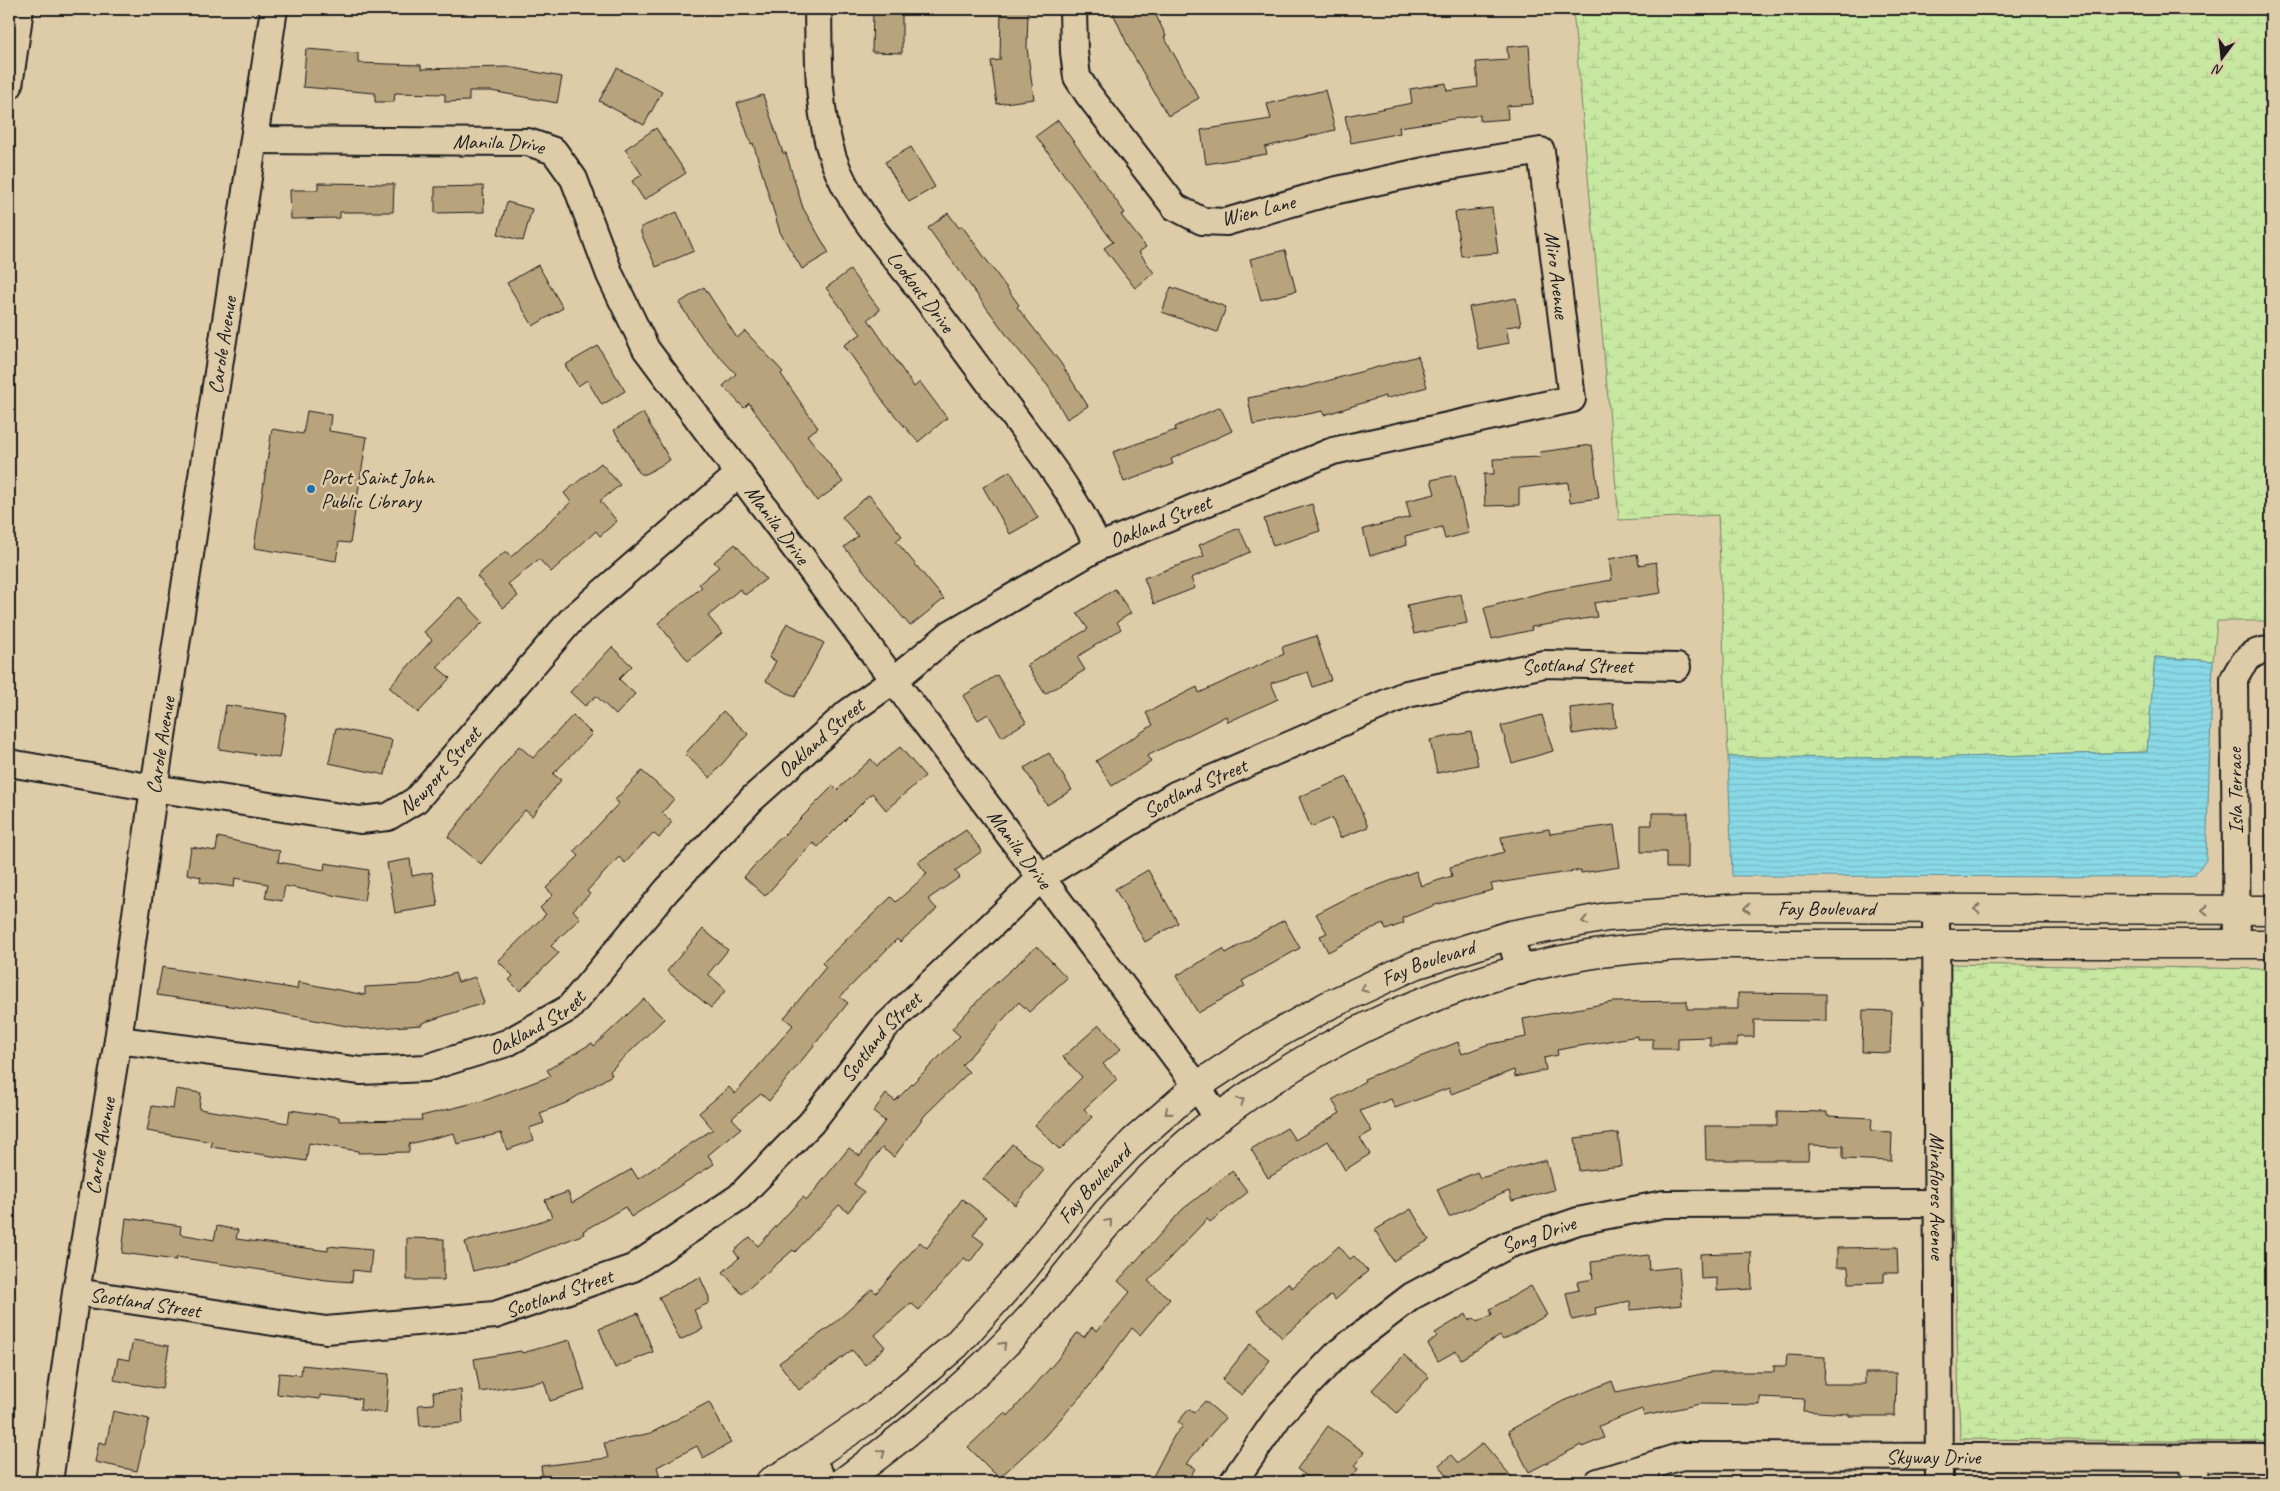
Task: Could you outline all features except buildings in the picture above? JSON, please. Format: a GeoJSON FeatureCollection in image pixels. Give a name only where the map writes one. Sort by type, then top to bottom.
{"type":"FeatureCollection","features":[{"type":"Feature","properties":{"kind":"main road","name":"Fay Boulevard"},"geometry":{"type":"LineString","coordinates":[[770,1482],[877,1413],[956,1346],[1022,1270],[1084,1193],[1134,1141],[1197,1086],[1264,1042],[1329,1005],[1415,964],[1510,935],[1607,917],[1742,908],[2271,910]]}},
{"type":"Feature","properties":{"kind":"main road","name":"Fay Boulevard"},"geometry":{"type":"LineString","coordinates":[[842,1482],[907,1435],[956,1393],[1028,1320],[1135,1192],[1217,1118],[1268,1081],[1390,1014],[1520,971],[1586,956],[1654,947],[1722,944],[2271,944]]}},
{"type":"Feature","properties":{"kind":"street"},"geometry":{"type":"LineString","coordinates":[[9,86],[20,9]]}},
{"type":"Feature","properties":{"kind":"street","name":"Carole Avenue"},"geometry":{"type":"LineString","coordinates":[[50,1482],[76,1292],[118,1040],[154,788],[274,9]]}},
{"type":"Feature","properties":{"kind":"street","name":"Lookout Drive"},"geometry":{"type":"LineString","coordinates":[[818,9],[819,65],[824,116],[833,159],[852,196],[876,235],[910,277],[1058,477],[1098,547]]}},
{"type":"Feature","properties":{"kind":"street","name":"Wien Lane"},"geometry":{"type":"LineString","coordinates":[[1073,9],[1074,52],[1077,77],[1175,207],[1202,221],[1226,222],[1351,187],[1442,167],[1541,151]]}},
{"type":"Feature","properties":{"kind":"street","name":"Manila Drive"},"geometry":{"type":"LineString","coordinates":[[255,140],[528,142],[554,151],[574,179],[610,274],[646,349],[1043,876],[1197,1086],[1217,1118]]}},
{"type":"Feature","properties":{"kind":"street","name":"Miro Avenue"},"geometry":{"type":"LineString","coordinates":[[1541,151],[1572,399]]}},
{"type":"Feature","properties":{"kind":"street","name":"Oakland Street"},"geometry":{"type":"LineString","coordinates":[[118,1040],[361,1071],[426,1068],[507,1043],[569,1008],[667,890],[752,799],[849,712],[894,680],[950,634],[1098,547],[1333,451],[1572,399]]}},
{"type":"Feature","properties":{"kind":"street","name":"Newport Street"},"geometry":{"type":"LineString","coordinates":[[9,763],[360,820],[388,817],[416,800],[574,618],[740,473]]}},
{"type":"Feature","properties":{"kind":"street","name":"Isla Terrace"},"geometry":{"type":"LineString","coordinates":[[2237,944],[2234,680],[2242,662],[2266,650]]}},
{"type":"Feature","properties":{"kind":"street","name":"Scotland Street"},"geometry":{"type":"LineString","coordinates":[[76,1292],[326,1330],[495,1315],[633,1268],[739,1197],[812,1123],[884,1028],[1043,876],[1175,795],[1408,694],[1544,664],[1677,667]]}},
{"type":"Feature","properties":{"kind":"street","name":"Miraflores Avenue"},"geometry":{"type":"LineString","coordinates":[[1936,908],[1936,1203],[1939,1470]]}},
{"type":"Feature","properties":{"kind":"street"},"geometry":{"type":"LineString","coordinates":[[1510,935],[1520,971]]}},
{"type":"Feature","properties":{"kind":"street","name":"Song Drive"},"geometry":{"type":"LineString","coordinates":[[1233,1482],[1281,1413],[1339,1352],[1412,1296],[1508,1246],[1578,1221],[1664,1204],[1936,1203]]}},
{"type":"Feature","properties":{"kind":"street","name":"Skyway Drive"},"geometry":{"type":"LineString","coordinates":[[1598,1482],[1682,1456],[1939,1470],[2194,1470],[2271,1458]]}},
{"type":"Feature","properties":{"kind":"street"},"geometry":{"type":"LineString","coordinates":[[809,1458],[825,1482]]}},
{"type":"Feature","properties":{"kind":"green space"},"geometry":{"type":"Polygon","coordinates":[[[1573,9],[2271,10],[2271,621],[2217,621],[2213,661],[2155,657],[2147,752],[1922,758],[1728,757],[1718,515],[1619,520],[1573,9]]]}},
{"type":"Feature","properties":{"kind":"green space"},"geometry":{"type":"Polygon","coordinates":[[[1947,964],[2271,969],[2271,1442],[1960,1439],[1947,964]]]}},
{"type":"Feature","properties":{"kind":"water"},"geometry":{"type":"Polygon","coordinates":[[[2155,657],[2213,661],[2206,860],[2194,875],[2181,877],[1732,876],[1728,757],[1922,758],[2147,752],[2155,657]]]}},
{"type":"Feature","properties":{"kind":"place","name":"Port Saint John Public Library"},"geometry":{"type":"Point","coordinates":[311,489]}}]}
